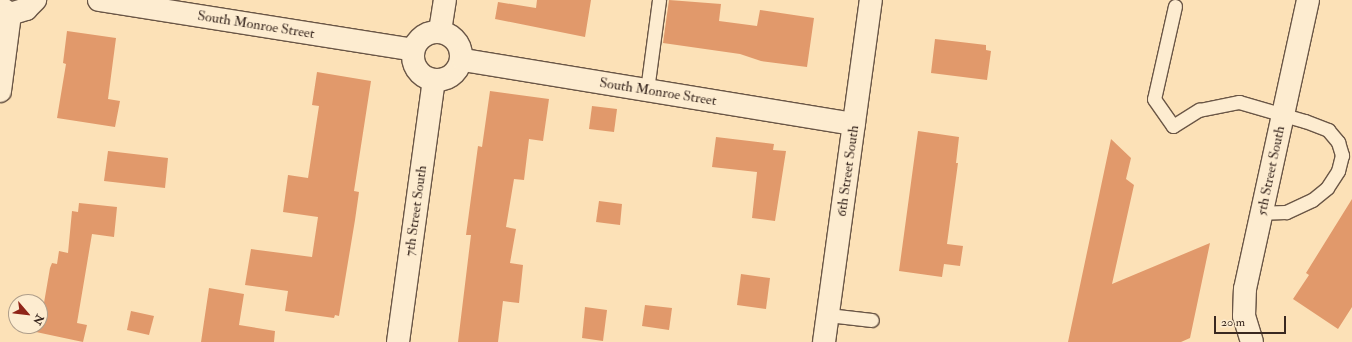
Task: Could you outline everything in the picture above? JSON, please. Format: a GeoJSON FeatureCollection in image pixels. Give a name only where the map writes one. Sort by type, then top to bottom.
{"type":"FeatureCollection","features":[{"type":"Feature","properties":{"kind":"street"},"geometry":{"type":"LineString","coordinates":[[0,91],[5,10],[26,9],[35,0]]}},
{"type":"Feature","properties":{"kind":"street","name":"South Monroe Street"},"geometry":{"type":"LineString","coordinates":[[99,0],[413,50]]}},
{"type":"Feature","properties":{"kind":"street"},"geometry":{"type":"LineString","coordinates":[[440,31],[445,0]]}},
{"type":"Feature","properties":{"kind":"street","name":"6th Street South"},"geometry":{"type":"LineString","coordinates":[[824,342],[872,0]]}},
{"type":"Feature","properties":{"kind":"street","name":"5th Street South"},"geometry":{"type":"LineString","coordinates":[[1252,342],[1244,316],[1246,290],[1308,0]]}},
{"type":"Feature","properties":{"kind":"street"},"geometry":{"type":"LineString","coordinates":[[440,31],[454,38],[459,45],[462,60],[448,78],[434,80],[426,78],[415,66],[413,50],[416,43],[426,34],[440,31]]}},
{"type":"Feature","properties":{"kind":"street","name":"South Monroe Street"},"geometry":{"type":"LineString","coordinates":[[462,60],[854,124]]}},
{"type":"Feature","properties":{"kind":"street","name":"7th Street South"},"geometry":{"type":"LineString","coordinates":[[398,342],[434,80]]}},
{"type":"Feature","properties":{"kind":"lane"},"geometry":{"type":"LineString","coordinates":[[647,90],[659,0]]}},
{"type":"Feature","properties":{"kind":"lane"},"geometry":{"type":"LineString","coordinates":[[1175,6],[1154,99],[1173,126],[1200,110],[1239,102],[1328,130],[1338,142],[1342,156],[1338,171],[1327,188],[1312,200],[1286,212],[1262,213]]}},
{"type":"Feature","properties":{"kind":"lane"},"geometry":{"type":"LineString","coordinates":[[828,315],[872,320]]}},
{"type":"Feature","properties":{"kind":"building"},"geometry":{"type":"Polygon","coordinates":[[[537,0],[591,0],[585,37],[495,19],[498,2],[536,8],[537,0]]]}},
{"type":"Feature","properties":{"kind":"building"},"geometry":{"type":"Polygon","coordinates":[[[669,0],[721,4],[719,21],[757,26],[760,10],[814,18],[807,67],[761,61],[740,54],[663,43],[669,0]]]}},
{"type":"Feature","properties":{"kind":"building"},"geometry":{"type":"Polygon","coordinates":[[[67,31],[116,38],[108,99],[120,101],[115,127],[57,118],[66,64],[63,63],[67,31]]]}},
{"type":"Feature","properties":{"kind":"building"},"geometry":{"type":"Polygon","coordinates":[[[935,39],[986,45],[986,50],[991,51],[987,80],[931,73],[935,39]]]}},
{"type":"Feature","properties":{"kind":"building"},"geometry":{"type":"Polygon","coordinates":[[[317,72],[371,81],[354,191],[359,192],[355,220],[339,316],[335,315],[334,318],[285,311],[288,291],[245,285],[251,249],[312,257],[318,217],[283,212],[288,175],[308,178],[319,106],[312,105],[317,72]]]}},
{"type":"Feature","properties":{"kind":"building"},"geometry":{"type":"Polygon","coordinates":[[[490,91],[549,99],[543,141],[529,139],[524,180],[514,179],[506,227],[516,229],[510,263],[523,265],[519,303],[503,301],[498,342],[458,342],[471,235],[466,235],[478,146],[482,147],[490,91]]]}},
{"type":"Feature","properties":{"kind":"building"},"geometry":{"type":"Polygon","coordinates":[[[592,106],[617,109],[614,132],[589,129],[592,106]]]}},
{"type":"Feature","properties":{"kind":"building"},"geometry":{"type":"Polygon","coordinates":[[[918,131],[959,137],[956,163],[958,163],[947,244],[963,246],[960,266],[944,264],[942,277],[899,271],[918,131]]]}},
{"type":"Feature","properties":{"kind":"building"},"geometry":{"type":"Polygon","coordinates":[[[716,137],[774,144],[773,150],[786,151],[775,221],[752,218],[757,172],[712,167],[716,137]]]}},
{"type":"Feature","properties":{"kind":"building"},"geometry":{"type":"Polygon","coordinates":[[[1111,139],[1131,158],[1126,179],[1134,185],[1112,284],[1210,243],[1190,338],[1181,342],[1068,342],[1111,139]]]}},
{"type":"Feature","properties":{"kind":"building"},"geometry":{"type":"Polygon","coordinates":[[[108,151],[168,158],[165,188],[104,181],[108,151]]]}},
{"type":"Feature","properties":{"kind":"building"},"geometry":{"type":"Polygon","coordinates":[[[1352,199],[1352,307],[1338,329],[1293,299],[1309,275],[1306,273],[1352,199]]]}},
{"type":"Feature","properties":{"kind":"building"},"geometry":{"type":"Polygon","coordinates":[[[599,201],[622,204],[620,225],[596,222],[599,201]]]}},
{"type":"Feature","properties":{"kind":"building"},"geometry":{"type":"Polygon","coordinates":[[[79,203],[117,207],[114,237],[92,234],[77,323],[87,325],[83,342],[45,334],[48,334],[48,294],[46,294],[50,268],[52,263],[57,264],[59,251],[68,253],[72,211],[78,212],[79,203]]]}},
{"type":"Feature","properties":{"kind":"building"},"geometry":{"type":"Polygon","coordinates":[[[741,274],[770,278],[766,309],[737,305],[741,274]]]}},
{"type":"Feature","properties":{"kind":"building"},"geometry":{"type":"Polygon","coordinates":[[[209,288],[244,294],[239,325],[275,331],[274,342],[201,342],[209,288]]]}},
{"type":"Feature","properties":{"kind":"building"},"geometry":{"type":"Polygon","coordinates":[[[645,305],[672,308],[669,330],[642,326],[645,305]]]}},
{"type":"Feature","properties":{"kind":"building"},"geometry":{"type":"Polygon","coordinates":[[[585,307],[607,310],[603,341],[582,338],[585,307]]]}},
{"type":"Feature","properties":{"kind":"building"},"geometry":{"type":"Polygon","coordinates":[[[131,311],[154,316],[149,335],[127,330],[131,311]]]}}]}
